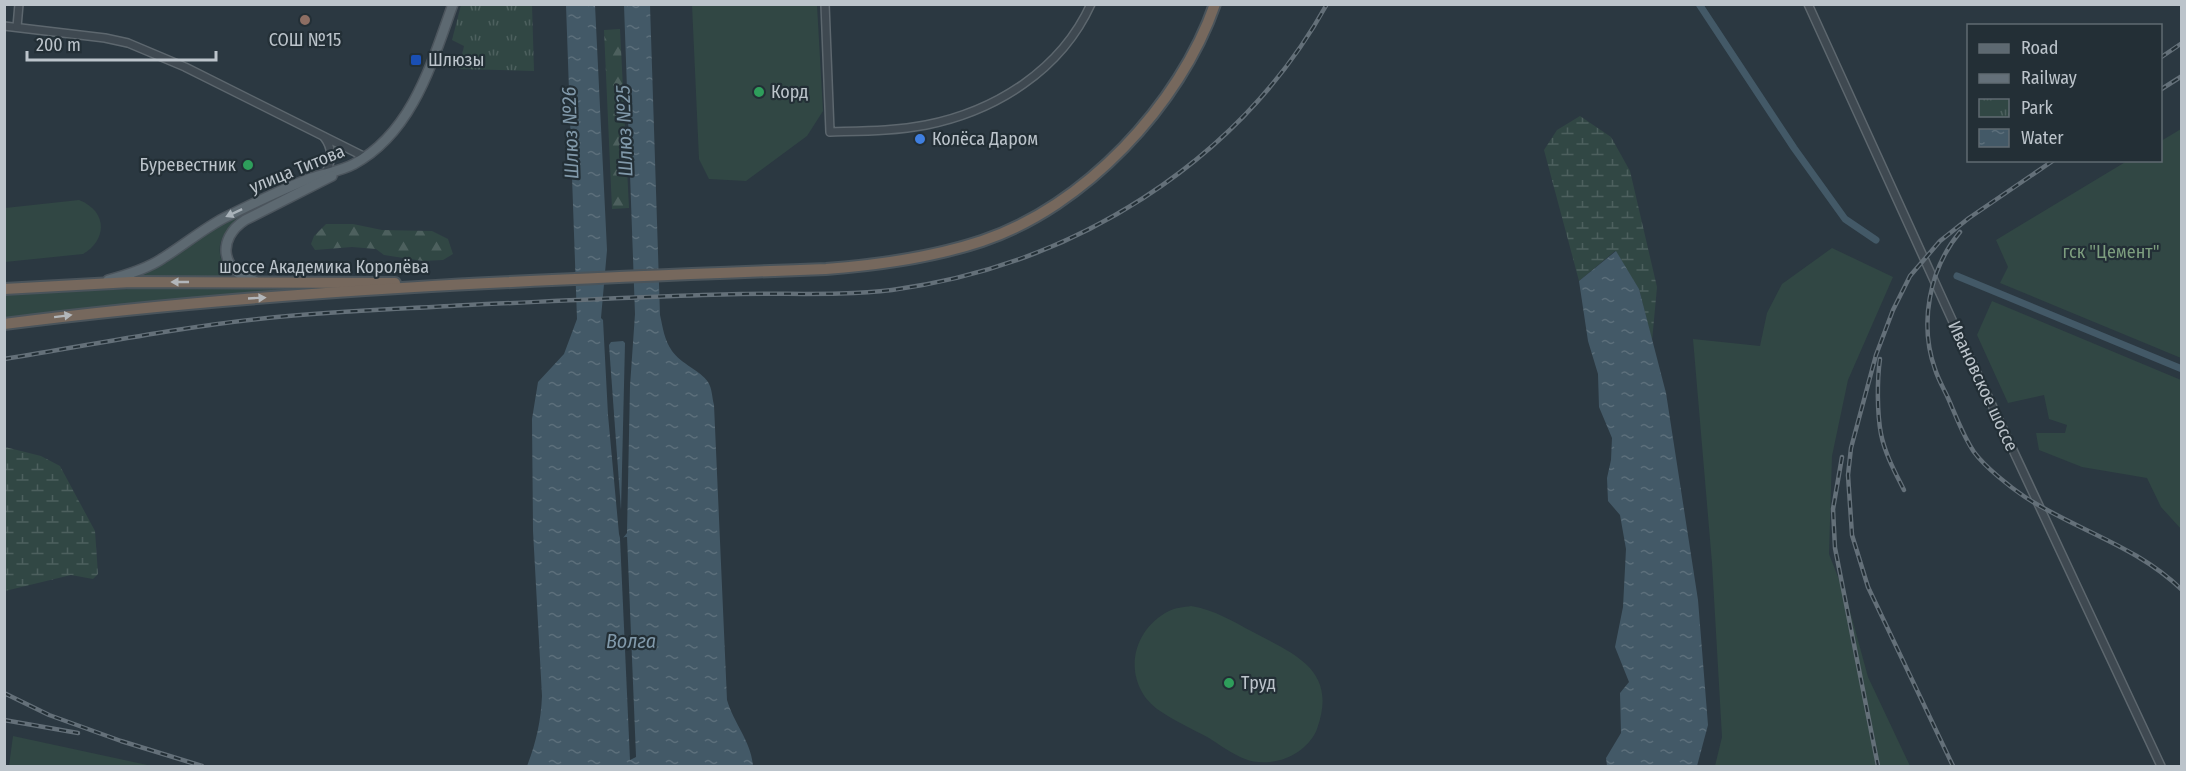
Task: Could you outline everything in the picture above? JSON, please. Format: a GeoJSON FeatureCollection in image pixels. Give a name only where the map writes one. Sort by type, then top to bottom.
{"type":"FeatureCollection","features":[{"type":"Feature","properties":{"kind":"highway"},"geometry":{"type":"LineString","coordinates":[[449,284],[877,265],[913,259],[984,240],[1035,217],[1063,198],[1107,163],[1154,115],[1190,60],[1215,4]]}},
{"type":"Feature","properties":{"kind":"highway","name":"шоссе Академика Королёва"},"geometry":{"type":"LineString","coordinates":[[4,289],[130,282],[449,284]]}},
{"type":"Feature","properties":{"kind":"highway","name":"шоссе Академика Королёва"},"geometry":{"type":"LineString","coordinates":[[4,324],[196,302],[449,284]]}},
{"type":"Feature","properties":{"kind":"main road","name":"улица Титова"},"geometry":{"type":"LineString","coordinates":[[80,285],[105,281],[142,269],[161,260],[216,222],[309,179],[345,168],[365,157],[388,137],[412,105],[424,81],[453,4]]}},
{"type":"Feature","properties":{"kind":"main road"},"geometry":{"type":"LineString","coordinates":[[260,282],[239,275],[229,264],[226,245],[233,230],[245,220],[312,188],[345,168]]}},
{"type":"Feature","properties":{"kind":"street"},"geometry":{"type":"LineString","coordinates":[[17,27],[19,4]]}},
{"type":"Feature","properties":{"kind":"street"},"geometry":{"type":"LineString","coordinates":[[825,4],[830,132],[924,126],[988,106],[1014,91],[1052,61],[1077,31],[1091,4]]}},
{"type":"Feature","properties":{"kind":"street","name":"Ивановское шоссе"},"geometry":{"type":"LineString","coordinates":[[1808,4],[1953,322],[2161,766]]}},
{"type":"Feature","properties":{"kind":"street"},"geometry":{"type":"LineString","coordinates":[[4,26],[105,38],[128,43],[185,67],[365,157]]}},
{"type":"Feature","properties":{"kind":"street"},"geometry":{"type":"LineString","coordinates":[[322,135],[331,153],[326,173]]}},
{"type":"Feature","properties":{"kind":"green space"},"geometry":{"type":"Polygon","coordinates":[[[461,5],[532,5],[534,71],[459,69],[464,46],[452,40],[461,5]]]}},
{"type":"Feature","properties":{"kind":"green space","name":"Корд"},"geometry":{"type":"Polygon","coordinates":[[[692,5],[817,5],[823,111],[807,136],[746,181],[709,179],[699,159],[692,5]]]}},
{"type":"Feature","properties":{"kind":"green space"},"geometry":{"type":"Polygon","coordinates":[[[620,29],[629,208],[612,209],[604,30],[620,29]]]}},
{"type":"Feature","properties":{"kind":"green space"},"geometry":{"type":"Polygon","coordinates":[[[1580,116],[1611,137],[1630,171],[1657,287],[1652,341],[1639,289],[1615,251],[1579,281],[1544,150],[1557,130],[1580,116]]]}},
{"type":"Feature","properties":{"kind":"green space","name":"гск \"Цемент\""},"geometry":{"type":"Polygon","coordinates":[[[2181,129],[2181,358],[2000,283],[2008,267],[1996,240],[2125,162],[2162,162],[2162,140],[2181,129]]]}},
{"type":"Feature","properties":{"kind":"green space"},"geometry":{"type":"Polygon","coordinates":[[[79,200],[95,211],[101,226],[97,241],[91,248],[83,254],[5,262],[5,208],[79,200]]]}},
{"type":"Feature","properties":{"kind":"green space"},"geometry":{"type":"Polygon","coordinates":[[[239,215],[240,218],[226,232],[220,246],[222,261],[232,278],[135,278],[213,230],[239,215]]]}},
{"type":"Feature","properties":{"kind":"green space"},"geometry":{"type":"Polygon","coordinates":[[[326,224],[353,224],[382,230],[432,231],[448,239],[453,254],[443,260],[423,261],[384,255],[376,249],[352,247],[315,250],[311,244],[314,236],[326,224]]]}},
{"type":"Feature","properties":{"kind":"green space"},"geometry":{"type":"Polygon","coordinates":[[[1832,248],[1893,277],[1848,380],[1832,456],[1829,554],[1847,600],[1868,677],[1910,766],[1715,766],[1722,737],[1712,563],[1693,339],[1760,346],[1767,313],[1782,284],[1832,248]]]}},
{"type":"Feature","properties":{"kind":"green space"},"geometry":{"type":"Polygon","coordinates":[[[360,288],[197,299],[5,319],[4,295],[130,289],[360,288]]]}},
{"type":"Feature","properties":{"kind":"green space"},"geometry":{"type":"Polygon","coordinates":[[[1992,301],[2181,380],[2181,529],[2161,507],[2147,478],[2082,467],[2039,450],[2036,433],[2065,433],[2067,425],[2049,419],[2044,395],[2008,403],[1977,335],[1992,301]]]}},
{"type":"Feature","properties":{"kind":"green space"},"geometry":{"type":"Polygon","coordinates":[[[5,447],[41,456],[60,466],[95,531],[98,574],[93,579],[71,575],[5,591],[5,447]]]}},
{"type":"Feature","properties":{"kind":"green space","name":"Труд"},"geometry":{"type":"Polygon","coordinates":[[[1191,606],[1208,610],[1230,620],[1298,657],[1309,667],[1317,678],[1322,692],[1322,709],[1314,735],[1301,750],[1276,761],[1249,760],[1235,755],[1163,713],[1145,697],[1137,681],[1135,669],[1135,657],[1143,635],[1150,626],[1169,611],[1191,606]]]}},
{"type":"Feature","properties":{"kind":"green space"},"geometry":{"type":"Polygon","coordinates":[[[13,736],[152,766],[9,766],[13,736]]]}},
{"type":"Feature","properties":{"kind":"water","name":"Волга"},"geometry":{"type":"Polygon","coordinates":[[[566,5],[595,5],[607,250],[601,318],[603,320],[608,415],[619,534],[620,538],[623,538],[627,533],[630,386],[635,314],[624,5],[650,5],[660,315],[665,338],[672,351],[680,360],[705,378],[712,393],[727,700],[746,740],[753,766],[527,766],[538,732],[542,696],[533,531],[532,419],[538,382],[564,354],[577,319],[566,5]]]}},
{"type":"Feature","properties":{"kind":"water"},"geometry":{"type":"Polygon","coordinates":[[[1616,251],[1639,289],[1666,393],[1698,600],[1708,725],[1697,766],[1607,766],[1606,758],[1621,733],[1620,693],[1629,682],[1615,647],[1623,607],[1626,549],[1620,515],[1608,501],[1607,478],[1612,438],[1599,407],[1598,374],[1588,341],[1579,281],[1616,251]]]}},
{"type":"Feature","properties":{"kind":"water"},"geometry":{"type":"Polygon","coordinates":[[[623,341],[625,343],[621,510],[609,345],[611,342],[623,341]]]}},
{"type":"Feature","properties":{"kind":"pier"},"geometry":{"type":"Polygon","coordinates":[[[627,537],[636,757],[630,760],[620,538],[627,537]]]}},
{"type":"Feature","properties":{"kind":"waterway"},"geometry":{"type":"LineString","coordinates":[[1699,4],[1794,148],[1845,219],[1876,240]]}},
{"type":"Feature","properties":{"kind":"waterway"},"geometry":{"type":"LineString","coordinates":[[1957,276],[2182,369]]}},
{"type":"Feature","properties":{"kind":"railway"},"geometry":{"type":"LineString","coordinates":[[4,359],[201,326],[292,316],[639,297],[854,293],[892,290],[958,277],[1023,258],[1085,231],[1143,198],[1197,158],[1247,113],[1290,61],[1327,4]]}},
{"type":"Feature","properties":{"kind":"railway"},"geometry":{"type":"LineString","coordinates":[[2162,57],[2182,43]]}},
{"type":"Feature","properties":{"kind":"railway"},"geometry":{"type":"LineString","coordinates":[[2162,89],[2182,76]]}},
{"type":"Feature","properties":{"kind":"railway"},"geometry":{"type":"LineString","coordinates":[[1953,766],[1868,587],[1852,535],[1848,475],[1851,448],[1876,355],[1893,310],[1910,276],[1940,241],[1969,218],[2051,162]]}},
{"type":"Feature","properties":{"kind":"railway"},"geometry":{"type":"LineString","coordinates":[[1960,232],[1949,247],[1934,280],[1930,298],[1928,334],[1936,373],[1970,446],[1991,470],[2025,497],[2126,550],[2146,562],[2182,590]]}},
{"type":"Feature","properties":{"kind":"railway"},"geometry":{"type":"LineString","coordinates":[[1880,359],[1878,397],[1881,434],[1888,456],[1904,490]]}},
{"type":"Feature","properties":{"kind":"railway"},"geometry":{"type":"LineString","coordinates":[[1842,457],[1833,509],[1835,548],[1878,766]]}},
{"type":"Feature","properties":{"kind":"railway"},"geometry":{"type":"LineString","coordinates":[[4,693],[49,715],[121,741],[202,766]]}},
{"type":"Feature","properties":{"kind":"railway"},"geometry":{"type":"LineString","coordinates":[[4,720],[78,733]]}},
{"type":"Feature","properties":{"kind":"place","name":"СОШ №15"},"geometry":{"type":"Point","coordinates":[305,20]}},
{"type":"Feature","properties":{"kind":"place","name":"Шлюзы"},"geometry":{"type":"Point","coordinates":[416,60]}},
{"type":"Feature","properties":{"kind":"place","name":"Корд"},"geometry":{"type":"Point","coordinates":[759,92]}},
{"type":"Feature","properties":{"kind":"place","name":"Колёса Даром"},"geometry":{"type":"Point","coordinates":[920,139]}},
{"type":"Feature","properties":{"kind":"place","name":"Буревестник"},"geometry":{"type":"Point","coordinates":[248,165]}},
{"type":"Feature","properties":{"kind":"place","name":"Труд"},"geometry":{"type":"Point","coordinates":[1229,683]}},
{"type":"Feature","properties":{"kind":"water label","name":"Шлюз №25"},"geometry":{"type":"Point","coordinates":[624,131]}},
{"type":"Feature","properties":{"kind":"water label","name":"Шлюз №26"},"geometry":{"type":"Point","coordinates":[570,133]}}]}
